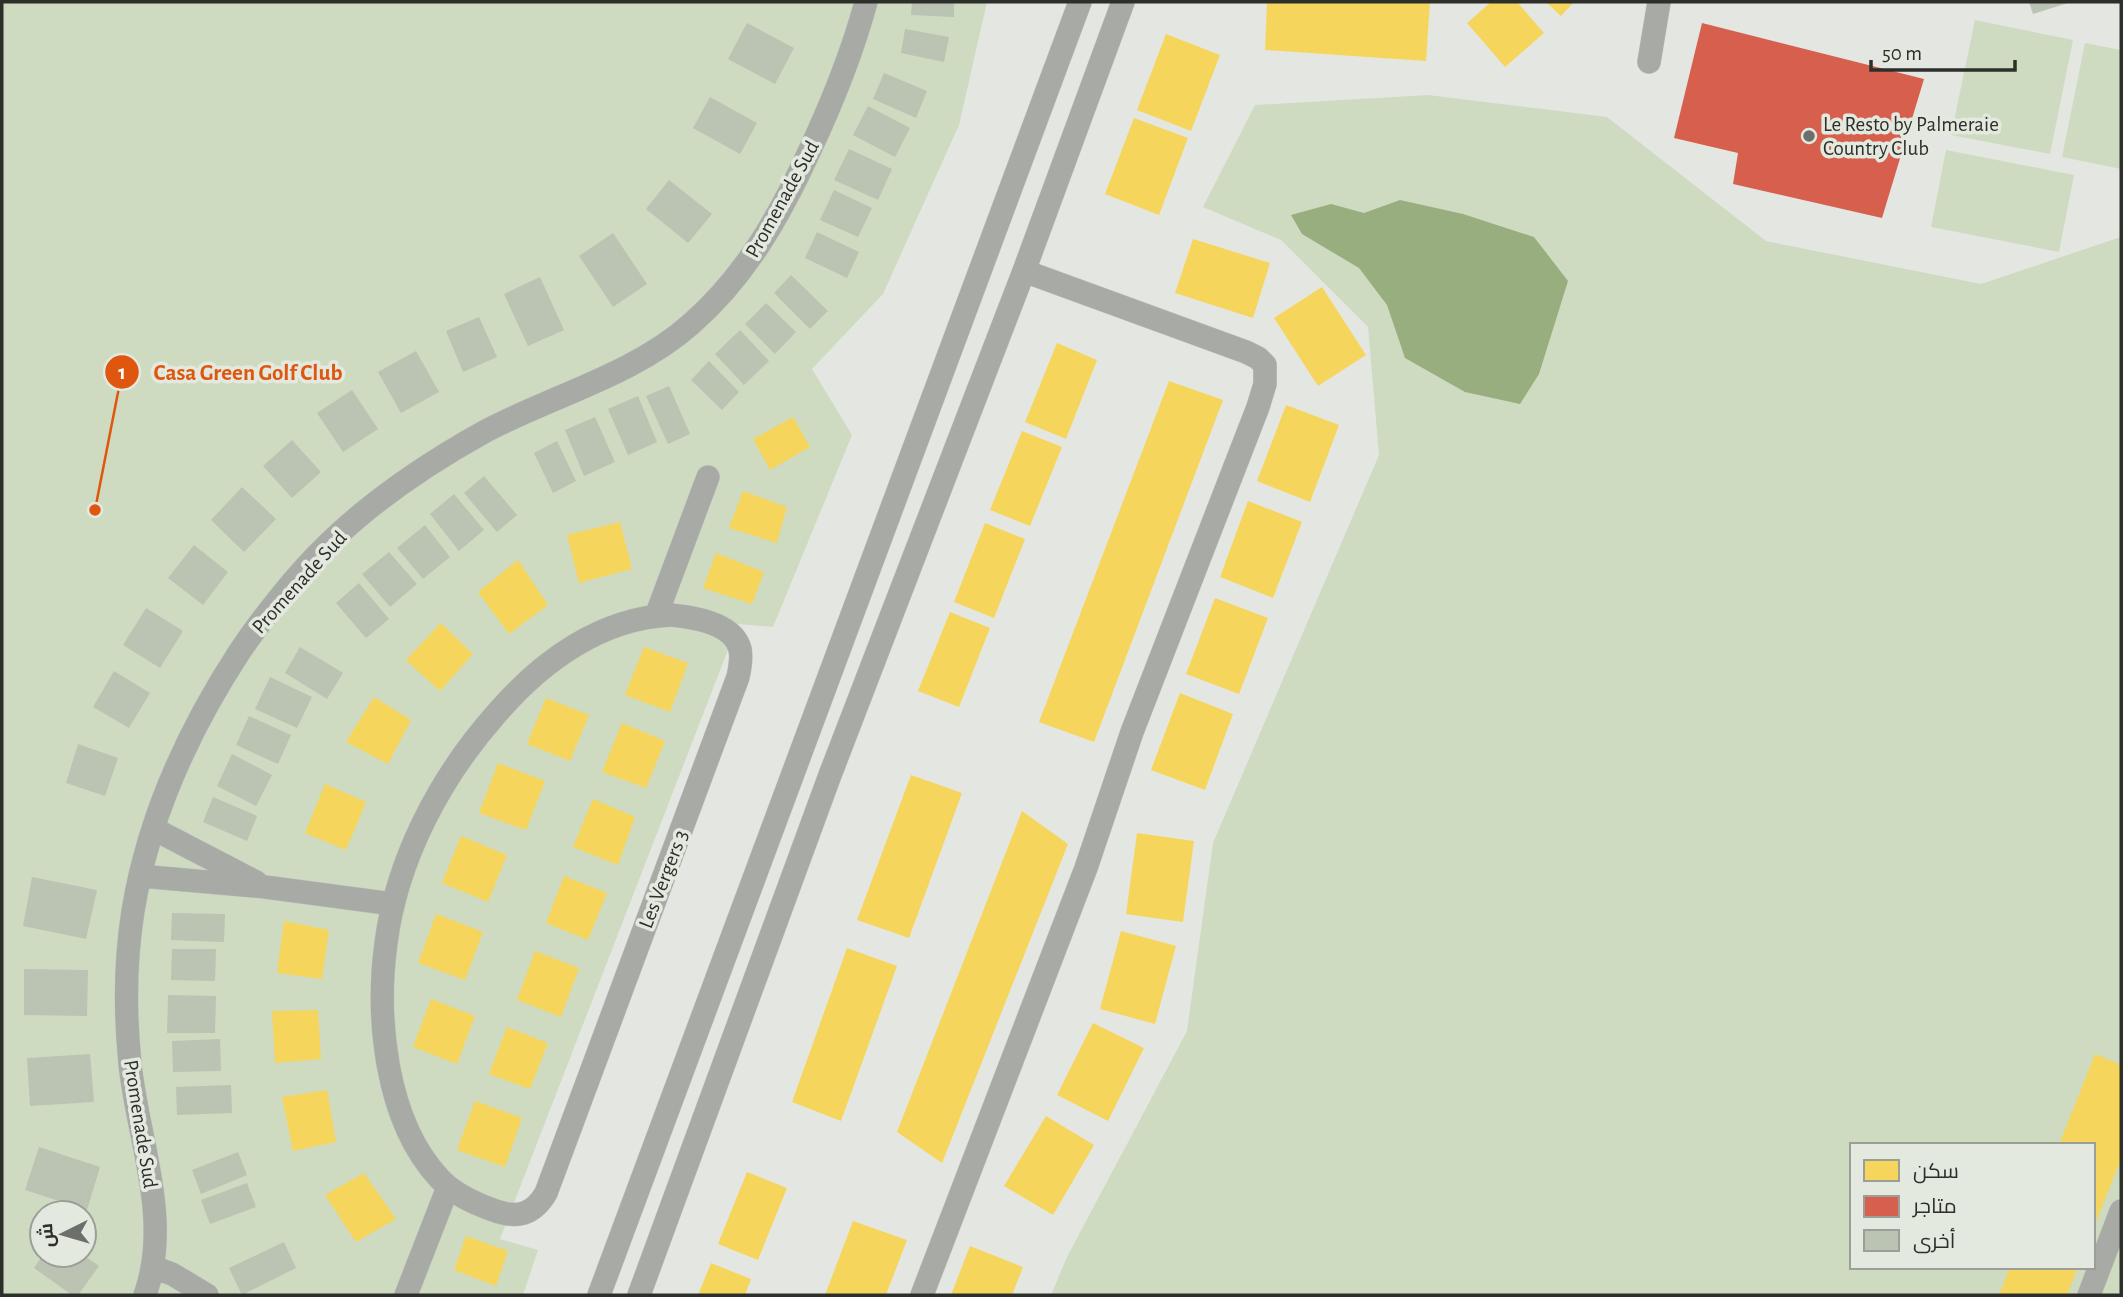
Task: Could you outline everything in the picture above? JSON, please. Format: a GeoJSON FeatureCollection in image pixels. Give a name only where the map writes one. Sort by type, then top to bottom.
{"type":"FeatureCollection","features":[{"type":"Feature","properties":{"kind":"street","name":"Promenade Sud"},"geometry":{"type":"LineString","coordinates":[[145,1295],[153,1267],[155,1218],[130,1066],[127,1005],[129,939],[140,876],[154,829],[183,754],[227,673],[265,617],[327,545],[379,502],[484,432],[663,346],[692,324],[722,295],[757,249],[791,191],[846,69],[866,2]]}},
{"type":"Feature","properties":{"kind":"street"},"geometry":{"type":"LineString","coordinates":[[599,1295],[1080,2]]}},
{"type":"Feature","properties":{"kind":"street"},"geometry":{"type":"LineString","coordinates":[[639,1295],[826,788],[1024,271],[1123,2]]}},
{"type":"Feature","properties":{"kind":"street"},"geometry":{"type":"LineString","coordinates":[[1649,62],[1659,2]]}},
{"type":"Feature","properties":{"kind":"street"},"geometry":{"type":"LineString","coordinates":[[922,1295],[1086,868],[1132,732],[1244,445],[1265,384],[1265,365],[1246,352],[1024,271]]}},
{"type":"Feature","properties":{"kind":"street"},"geometry":{"type":"LineString","coordinates":[[656,616],[708,477]]}},
{"type":"Feature","properties":{"kind":"street","name":"Les Vergers 3"},"geometry":{"type":"LineString","coordinates":[[656,616],[689,617],[713,624],[727,632],[739,646],[741,658],[738,677],[547,1193],[534,1209],[526,1213],[508,1214],[476,1203],[448,1187],[429,1167],[410,1134],[401,1113],[387,1054],[383,1011],[386,943],[393,904],[413,847],[451,774],[504,704],[564,652],[618,624],[656,616]]}},
{"type":"Feature","properties":{"kind":"street"},"geometry":{"type":"LineString","coordinates":[[154,829],[265,887]]}},
{"type":"Feature","properties":{"kind":"street"},"geometry":{"type":"LineString","coordinates":[[140,876],[265,887],[393,904]]}},
{"type":"Feature","properties":{"kind":"street"},"geometry":{"type":"LineString","coordinates":[[406,1295],[448,1187]]}},
{"type":"Feature","properties":{"kind":"street"},"geometry":{"type":"LineString","coordinates":[[2089,1295],[2121,1212]]}},
{"type":"Feature","properties":{"kind":"street"},"geometry":{"type":"LineString","coordinates":[[153,1267],[172,1274],[207,1295]]}},
{"type":"Feature","properties":{"kind":"shaded area"},"geometry":{"type":"Polygon","coordinates":[[[2,2],[987,2],[959,125],[883,294],[812,369],[852,435],[773,627],[738,624],[500,1239],[538,1250],[523,1295],[2,1295],[2,2]]]}},
{"type":"Feature","properties":{"kind":"shaded area"},"geometry":{"type":"Polygon","coordinates":[[[1975,20],[2073,40],[2050,154],[1951,135],[1975,20]]]}},
{"type":"Feature","properties":{"kind":"shaded area"},"geometry":{"type":"Polygon","coordinates":[[[2085,43],[2121,50],[2121,169],[2062,157],[2085,43]]]}},
{"type":"Feature","properties":{"kind":"shaded area"},"geometry":{"type":"Polygon","coordinates":[[[1428,95],[1607,117],[1766,241],[1981,284],[2121,237],[2121,1295],[1051,1295],[1067,1257],[1187,1031],[1213,843],[1379,455],[1368,327],[1281,240],[1203,207],[1255,105],[1428,95]]]}},
{"type":"Feature","properties":{"kind":"shaded area"},"geometry":{"type":"Polygon","coordinates":[[[1946,150],[2074,175],[2059,252],[1931,227],[1946,150]]]}},
{"type":"Feature","properties":{"kind":"shaded area"},"geometry":{"type":"Polygon","coordinates":[[[1400,200],[1463,214],[1534,237],[1568,281],[1539,374],[1520,404],[1465,392],[1405,358],[1387,305],[1359,268],[1302,234],[1291,215],[1331,204],[1364,213],[1400,200]]]}},
{"type":"Feature","properties":{"kind":"building: سكن"},"geometry":{"type":"Polygon","coordinates":[[[1267,2],[1430,2],[1426,61],[1265,50],[1267,2]]]}},
{"type":"Feature","properties":{"kind":"building: سكن"},"geometry":{"type":"Polygon","coordinates":[[[1491,2],[1517,2],[1544,33],[1505,67],[1467,23],[1491,2]]]}},
{"type":"Feature","properties":{"kind":"building: سكن"},"geometry":{"type":"Polygon","coordinates":[[[1546,2],[1574,2],[1561,16],[1546,2]]]}},
{"type":"Feature","properties":{"kind":"building: سكن"},"geometry":{"type":"Polygon","coordinates":[[[1166,34],[1220,55],[1191,131],[1137,110],[1166,34]]]}},
{"type":"Feature","properties":{"kind":"building: سكن"},"geometry":{"type":"Polygon","coordinates":[[[1134,118],[1188,138],[1159,215],[1105,194],[1134,118]]]}},
{"type":"Feature","properties":{"kind":"building: سكن"},"geometry":{"type":"Polygon","coordinates":[[[1193,239],[1270,263],[1253,318],[1175,293],[1193,239]]]}},
{"type":"Feature","properties":{"kind":"building: سكن"},"geometry":{"type":"Polygon","coordinates":[[[1322,287],[1366,355],[1318,386],[1274,318],[1322,287]]]}},
{"type":"Feature","properties":{"kind":"building: سكن"},"geometry":{"type":"Polygon","coordinates":[[[1057,343],[1097,360],[1066,439],[1025,422],[1057,343]]]}},
{"type":"Feature","properties":{"kind":"building: سكن"},"geometry":{"type":"Polygon","coordinates":[[[1169,381],[1223,400],[1094,742],[1039,722],[1169,381]]]}},
{"type":"Feature","properties":{"kind":"building: سكن"},"geometry":{"type":"Polygon","coordinates":[[[1286,405],[1339,425],[1310,502],[1257,481],[1286,405]]]}},
{"type":"Feature","properties":{"kind":"building: سكن"},"geometry":{"type":"Polygon","coordinates":[[[793,417],[810,447],[770,470],[753,439],[793,417]]]}},
{"type":"Feature","properties":{"kind":"building: سكن"},"geometry":{"type":"Polygon","coordinates":[[[1022,431],[1062,447],[1030,526],[990,510],[1022,431]]]}},
{"type":"Feature","properties":{"kind":"building: سكن"},"geometry":{"type":"Polygon","coordinates":[[[743,491],[787,507],[777,543],[729,528],[743,491]]]}},
{"type":"Feature","properties":{"kind":"building: سكن"},"geometry":{"type":"Polygon","coordinates":[[[1248,501],[1302,522],[1273,598],[1220,577],[1248,501]]]}},
{"type":"Feature","properties":{"kind":"building: سكن"},"geometry":{"type":"Polygon","coordinates":[[[620,522],[632,569],[579,583],[567,535],[620,522]]]}},
{"type":"Feature","properties":{"kind":"building: سكن"},"geometry":{"type":"Polygon","coordinates":[[[985,523],[1025,539],[994,618],[954,602],[985,523]]]}},
{"type":"Feature","properties":{"kind":"building: سكن"},"geometry":{"type":"Polygon","coordinates":[[[716,553],[764,572],[752,604],[703,588],[716,553]]]}},
{"type":"Feature","properties":{"kind":"building: سكن"},"geometry":{"type":"Polygon","coordinates":[[[518,560],[548,605],[509,634],[478,592],[518,560]]]}},
{"type":"Feature","properties":{"kind":"building: سكن"},"geometry":{"type":"Polygon","coordinates":[[[1215,598],[1268,618],[1239,694],[1186,674],[1215,598]]]}},
{"type":"Feature","properties":{"kind":"building: سكن"},"geometry":{"type":"Polygon","coordinates":[[[950,612],[990,628],[959,707],[918,691],[950,612]]]}},
{"type":"Feature","properties":{"kind":"building: سكن"},"geometry":{"type":"Polygon","coordinates":[[[441,623],[473,654],[440,691],[406,660],[441,623]]]}},
{"type":"Feature","properties":{"kind":"building: سكن"},"geometry":{"type":"Polygon","coordinates":[[[644,647],[688,663],[670,712],[625,695],[644,647]]]}},
{"type":"Feature","properties":{"kind":"building: سكن"},"geometry":{"type":"Polygon","coordinates":[[[1180,693],[1233,714],[1205,790],[1151,770],[1180,693]]]}},
{"type":"Feature","properties":{"kind":"building: سكن"},"geometry":{"type":"Polygon","coordinates":[[[374,697],[411,720],[388,764],[346,742],[374,697]]]}},
{"type":"Feature","properties":{"kind":"building: سكن"},"geometry":{"type":"Polygon","coordinates":[[[546,698],[589,715],[570,761],[527,744],[546,698]]]}},
{"type":"Feature","properties":{"kind":"building: سكن"},"geometry":{"type":"Polygon","coordinates":[[[622,723],[665,741],[646,788],[602,772],[622,723]]]}},
{"type":"Feature","properties":{"kind":"building: سكن"},"geometry":{"type":"Polygon","coordinates":[[[498,763],[545,781],[526,830],[479,813],[498,763]]]}},
{"type":"Feature","properties":{"kind":"building: سكن"},"geometry":{"type":"Polygon","coordinates":[[[911,775],[962,793],[909,938],[857,920],[911,775]]]}},
{"type":"Feature","properties":{"kind":"building: سكن"},"geometry":{"type":"Polygon","coordinates":[[[325,784],[366,802],[346,850],[305,833],[325,784]]]}},
{"type":"Feature","properties":{"kind":"building: سكن"},"geometry":{"type":"Polygon","coordinates":[[[593,799],[635,817],[618,865],[573,847],[593,799]]]}},
{"type":"Feature","properties":{"kind":"building: سكن"},"geometry":{"type":"Polygon","coordinates":[[[1022,811],[1068,844],[942,1163],[897,1132],[1022,811]]]}},
{"type":"Feature","properties":{"kind":"building: سكن"},"geometry":{"type":"Polygon","coordinates":[[[1137,833],[1194,841],[1183,922],[1126,914],[1137,833]]]}},
{"type":"Feature","properties":{"kind":"building: سكن"},"geometry":{"type":"Polygon","coordinates":[[[461,836],[507,855],[488,902],[442,883],[461,836]]]}},
{"type":"Feature","properties":{"kind":"building: سكن"},"geometry":{"type":"Polygon","coordinates":[[[564,876],[607,893],[588,940],[546,923],[564,876]]]}},
{"type":"Feature","properties":{"kind":"building: سكن"},"geometry":{"type":"Polygon","coordinates":[[[436,914],[483,932],[465,980],[418,963],[436,914]]]}},
{"type":"Feature","properties":{"kind":"building: سكن"},"geometry":{"type":"Polygon","coordinates":[[[284,921],[329,930],[322,979],[277,973],[284,921]]]}},
{"type":"Feature","properties":{"kind":"building: سكن"},"geometry":{"type":"Polygon","coordinates":[[[1121,931],[1176,946],[1155,1024],[1100,1009],[1121,931]]]}},
{"type":"Feature","properties":{"kind":"building: سكن"},"geometry":{"type":"Polygon","coordinates":[[[847,948],[897,966],[841,1121],[792,1102],[847,948]]]}},
{"type":"Feature","properties":{"kind":"building: سكن"},"geometry":{"type":"Polygon","coordinates":[[[535,951],[579,968],[561,1017],[517,1000],[535,951]]]}},
{"type":"Feature","properties":{"kind":"building: سكن"},"geometry":{"type":"Polygon","coordinates":[[[431,999],[475,1016],[457,1064],[413,1047],[431,999]]]}},
{"type":"Feature","properties":{"kind":"building: سكن"},"geometry":{"type":"Polygon","coordinates":[[[318,1010],[321,1059],[275,1063],[272,1011],[318,1010]]]}},
{"type":"Feature","properties":{"kind":"building: سكن"},"geometry":{"type":"Polygon","coordinates":[[[1093,1023],[1144,1048],[1108,1121],[1057,1095],[1093,1023]]]}},
{"type":"Feature","properties":{"kind":"building: سكن"},"geometry":{"type":"Polygon","coordinates":[[[507,1027],[548,1043],[530,1089],[489,1074],[507,1027]]]}},
{"type":"Feature","properties":{"kind":"building: سكن"},"geometry":{"type":"Polygon","coordinates":[[[2095,1054],[2121,1065],[2121,1159],[2095,1224],[2095,1143],[2060,1143],[2095,1054]]]}},
{"type":"Feature","properties":{"kind":"building: سكن"},"geometry":{"type":"Polygon","coordinates":[[[327,1090],[336,1142],[293,1151],[282,1097],[327,1090]]]}},
{"type":"Feature","properties":{"kind":"building: سكن"},"geometry":{"type":"Polygon","coordinates":[[[475,1101],[522,1118],[505,1167],[457,1150],[475,1101]]]}},
{"type":"Feature","properties":{"kind":"building: سكن"},"geometry":{"type":"Polygon","coordinates":[[[1046,1116],[1094,1145],[1053,1215],[1004,1186],[1046,1116]]]}},
{"type":"Feature","properties":{"kind":"building: سكن"},"geometry":{"type":"Polygon","coordinates":[[[747,1172],[787,1188],[758,1260],[718,1244],[747,1172]]]}},
{"type":"Feature","properties":{"kind":"building: سكن"},"geometry":{"type":"Polygon","coordinates":[[[364,1173],[396,1219],[356,1242],[325,1195],[364,1173]]]}},
{"type":"Feature","properties":{"kind":"building: سكن"},"geometry":{"type":"Polygon","coordinates":[[[853,1221],[907,1240],[886,1295],[825,1295],[853,1221]]]}},
{"type":"Feature","properties":{"kind":"building: سكن"},"geometry":{"type":"Polygon","coordinates":[[[466,1236],[508,1251],[496,1286],[454,1270],[466,1236]]]}},
{"type":"Feature","properties":{"kind":"building: سكن"},"geometry":{"type":"Polygon","coordinates":[[[970,1246],[1023,1267],[1012,1295],[951,1295],[970,1246]]]}},
{"type":"Feature","properties":{"kind":"building: سكن"},"geometry":{"type":"Polygon","coordinates":[[[711,1263],[751,1279],[745,1295],[698,1295],[711,1263]]]}},
{"type":"Feature","properties":{"kind":"building: سكن"},"geometry":{"type":"Polygon","coordinates":[[[2009,1269],[2077,1269],[2067,1295],[1999,1295],[2009,1269]]]}},
{"type":"Feature","properties":{"kind":"building: متاجر"},"geometry":{"type":"Polygon","coordinates":[[[1702,23],[1924,79],[1882,218],[1733,184],[1738,153],[1674,138],[1702,23]]]}},
{"type":"Feature","properties":{"kind":"building: أخرى"},"geometry":{"type":"Polygon","coordinates":[[[912,2],[954,2],[954,17],[911,15],[912,2]]]}},
{"type":"Feature","properties":{"kind":"building: أخرى"},"geometry":{"type":"Polygon","coordinates":[[[2029,2],[2071,2],[2033,14],[2029,2]]]}},
{"type":"Feature","properties":{"kind":"building: أخرى"},"geometry":{"type":"Polygon","coordinates":[[[747,23],[794,48],[775,84],[728,59],[747,23]]]}},
{"type":"Feature","properties":{"kind":"building: أخرى"},"geometry":{"type":"Polygon","coordinates":[[[905,29],[949,37],[944,62],[901,53],[905,29]]]}},
{"type":"Feature","properties":{"kind":"building: أخرى"},"geometry":{"type":"Polygon","coordinates":[[[884,73],[927,91],[916,118],[873,99],[884,73]]]}},
{"type":"Feature","properties":{"kind":"building: أخرى"},"geometry":{"type":"Polygon","coordinates":[[[710,97],[757,123],[740,154],[693,128],[710,97]]]}},
{"type":"Feature","properties":{"kind":"building: أخرى"},"geometry":{"type":"Polygon","coordinates":[[[868,106],[910,128],[895,157],[853,135],[868,106]]]}},
{"type":"Feature","properties":{"kind":"building: أخرى"},"geometry":{"type":"Polygon","coordinates":[[[849,149],[892,169],[878,200],[834,180],[849,149]]]}},
{"type":"Feature","properties":{"kind":"building: أخرى"},"geometry":{"type":"Polygon","coordinates":[[[669,180],[712,214],[688,243],[646,209],[669,180]]]}},
{"type":"Feature","properties":{"kind":"building: أخرى"},"geometry":{"type":"Polygon","coordinates":[[[834,190],[872,208],[858,237],[820,220],[834,190]]]}},
{"type":"Feature","properties":{"kind":"building: أخرى"},"geometry":{"type":"Polygon","coordinates":[[[817,232],[859,252],[847,278],[805,258],[817,232]]]}},
{"type":"Feature","properties":{"kind":"building: أخرى"},"geometry":{"type":"Polygon","coordinates":[[[613,233],[647,284],[613,307],[579,256],[613,233]]]}},
{"type":"Feature","properties":{"kind":"building: أخرى"},"geometry":{"type":"Polygon","coordinates":[[[791,275],[828,311],[810,329],[774,293],[791,275]]]}},
{"type":"Feature","properties":{"kind":"building: أخرى"},"geometry":{"type":"Polygon","coordinates":[[[540,277],[564,330],[528,346],[504,294],[540,277]]]}},
{"type":"Feature","properties":{"kind":"building: أخرى"},"geometry":{"type":"Polygon","coordinates":[[[766,303],[796,332],[775,354],[745,324],[766,303]]]}},
{"type":"Feature","properties":{"kind":"building: أخرى"},"geometry":{"type":"Polygon","coordinates":[[[479,317],[497,357],[463,372],[446,331],[479,317]]]}},
{"type":"Feature","properties":{"kind":"building: أخرى"},"geometry":{"type":"Polygon","coordinates":[[[740,330],[769,361],[744,385],[715,354],[740,330]]]}},
{"type":"Feature","properties":{"kind":"building: أخرى"},"geometry":{"type":"Polygon","coordinates":[[[416,351],[439,392],[401,413],[378,372],[416,351]]]}},
{"type":"Feature","properties":{"kind":"building: أخرى"},"geometry":{"type":"Polygon","coordinates":[[[709,361],[739,392],[722,410],[691,380],[709,361]]]}},
{"type":"Feature","properties":{"kind":"building: أخرى"},"geometry":{"type":"Polygon","coordinates":[[[669,386],[690,434],[668,444],[646,396],[669,386]]]}},
{"type":"Feature","properties":{"kind":"building: أخرى"},"geometry":{"type":"Polygon","coordinates":[[[352,390],[378,429],[343,452],[317,413],[352,390]]]}},
{"type":"Feature","properties":{"kind":"building: أخرى"},"geometry":{"type":"Polygon","coordinates":[[[638,396],[657,442],[628,455],[608,409],[638,396]]]}},
{"type":"Feature","properties":{"kind":"building: أخرى"},"geometry":{"type":"Polygon","coordinates":[[[595,417],[615,462],[584,476],[565,430],[595,417]]]}},
{"type":"Feature","properties":{"kind":"building: أخرى"},"geometry":{"type":"Polygon","coordinates":[[[292,440],[321,472],[292,498],[263,466],[292,440]]]}},
{"type":"Feature","properties":{"kind":"building: أخرى"},"geometry":{"type":"Polygon","coordinates":[[[557,441],[576,481],[553,493],[534,453],[557,441]]]}},
{"type":"Feature","properties":{"kind":"building: أخرى"},"geometry":{"type":"Polygon","coordinates":[[[484,476],[517,515],[497,532],[464,493],[484,476]]]}},
{"type":"Feature","properties":{"kind":"building: أخرى"},"geometry":{"type":"Polygon","coordinates":[[[242,487],[276,519],[244,552],[211,520],[242,487]]]}},
{"type":"Feature","properties":{"kind":"building: أخرى"},"geometry":{"type":"Polygon","coordinates":[[[454,494],[484,530],[459,551],[430,514],[454,494]]]}},
{"type":"Feature","properties":{"kind":"building: أخرى"},"geometry":{"type":"Polygon","coordinates":[[[425,525],[450,557],[423,579],[397,548],[425,525]]]}},
{"type":"Feature","properties":{"kind":"building: أخرى"},"geometry":{"type":"Polygon","coordinates":[[[194,545],[228,572],[203,605],[168,578],[194,545]]]}},
{"type":"Feature","properties":{"kind":"building: أخرى"},"geometry":{"type":"Polygon","coordinates":[[[389,552],[417,584],[390,607],[362,574],[389,552]]]}},
{"type":"Feature","properties":{"kind":"building: أخرى"},"geometry":{"type":"Polygon","coordinates":[[[359,583],[389,619],[366,638],[336,603],[359,583]]]}},
{"type":"Feature","properties":{"kind":"building: أخرى"},"geometry":{"type":"Polygon","coordinates":[[[146,608],[183,631],[160,668],[123,645],[146,608]]]}},
{"type":"Feature","properties":{"kind":"building: أخرى"},"geometry":{"type":"Polygon","coordinates":[[[300,647],[343,673],[327,699],[285,673],[300,647]]]}},
{"type":"Feature","properties":{"kind":"building: أخرى"},"geometry":{"type":"Polygon","coordinates":[[[114,671],[150,693],[129,728],[93,707],[114,671]]]}},
{"type":"Feature","properties":{"kind":"building: أخرى"},"geometry":{"type":"Polygon","coordinates":[[[270,677],[312,697],[297,728],[255,709],[270,677]]]}},
{"type":"Feature","properties":{"kind":"building: أخرى"},"geometry":{"type":"Polygon","coordinates":[[[249,716],[291,735],[278,764],[236,745],[249,716]]]}},
{"type":"Feature","properties":{"kind":"building: أخرى"},"geometry":{"type":"Polygon","coordinates":[[[78,744],[118,758],[105,796],[66,783],[78,744]]]}},
{"type":"Feature","properties":{"kind":"building: أخرى"},"geometry":{"type":"Polygon","coordinates":[[[232,754],[272,775],[256,806],[217,786],[232,754]]]}},
{"type":"Feature","properties":{"kind":"building: أخرى"},"geometry":{"type":"Polygon","coordinates":[[[213,797],[257,816],[247,841],[203,822],[213,797]]]}},
{"type":"Feature","properties":{"kind":"building: أخرى"},"geometry":{"type":"Polygon","coordinates":[[[32,877],[97,890],[86,939],[23,926],[32,877]]]}},
{"type":"Feature","properties":{"kind":"building: أخرى"},"geometry":{"type":"Polygon","coordinates":[[[172,913],[225,914],[224,942],[171,940],[172,913]]]}},
{"type":"Feature","properties":{"kind":"building: أخرى"},"geometry":{"type":"Polygon","coordinates":[[[172,949],[216,949],[215,981],[171,980],[172,949]]]}},
{"type":"Feature","properties":{"kind":"building: أخرى"},"geometry":{"type":"Polygon","coordinates":[[[24,969],[88,970],[87,1016],[24,1015],[24,969]]]}},
{"type":"Feature","properties":{"kind":"building: أخرى"},"geometry":{"type":"Polygon","coordinates":[[[168,995],[216,996],[215,1033],[167,1033],[168,995]]]}},
{"type":"Feature","properties":{"kind":"building: أخرى"},"geometry":{"type":"Polygon","coordinates":[[[220,1039],[221,1071],[173,1072],[172,1041],[220,1039]]]}},
{"type":"Feature","properties":{"kind":"building: أخرى"},"geometry":{"type":"Polygon","coordinates":[[[90,1054],[94,1102],[30,1106],[27,1058],[90,1054]]]}},
{"type":"Feature","properties":{"kind":"building: أخرى"},"geometry":{"type":"Polygon","coordinates":[[[231,1085],[232,1113],[177,1115],[176,1087],[231,1085]]]}},
{"type":"Feature","properties":{"kind":"building: أخرى"},"geometry":{"type":"Polygon","coordinates":[[[39,1147],[100,1167],[90,1199],[53,1199],[25,1190],[39,1147]]]}},
{"type":"Feature","properties":{"kind":"building: أخرى"},"geometry":{"type":"Polygon","coordinates":[[[238,1152],[247,1175],[201,1194],[192,1170],[238,1152]]]}},
{"type":"Feature","properties":{"kind":"building: أخرى"},"geometry":{"type":"Polygon","coordinates":[[[247,1183],[256,1207],[210,1224],[201,1200],[247,1183]]]}},
{"type":"Feature","properties":{"kind":"building: أخرى"},"geometry":{"type":"Polygon","coordinates":[[[284,1242],[296,1268],[242,1295],[229,1268],[284,1242]]]}},
{"type":"Feature","properties":{"kind":"building: أخرى"},"geometry":{"type":"Polygon","coordinates":[[[35,1269],[97,1269],[78,1295],[72,1295],[35,1269]]]}},
{"type":"Feature","properties":{"kind":"place","name":"Le Resto by Palmeraie Country Club"},"geometry":{"type":"Point","coordinates":[1809,136]}},
{"type":"Feature","properties":{"kind":"place","name":"Casa Green Golf Club"},"geometry":{"type":"Point","coordinates":[95,510]}}]}
